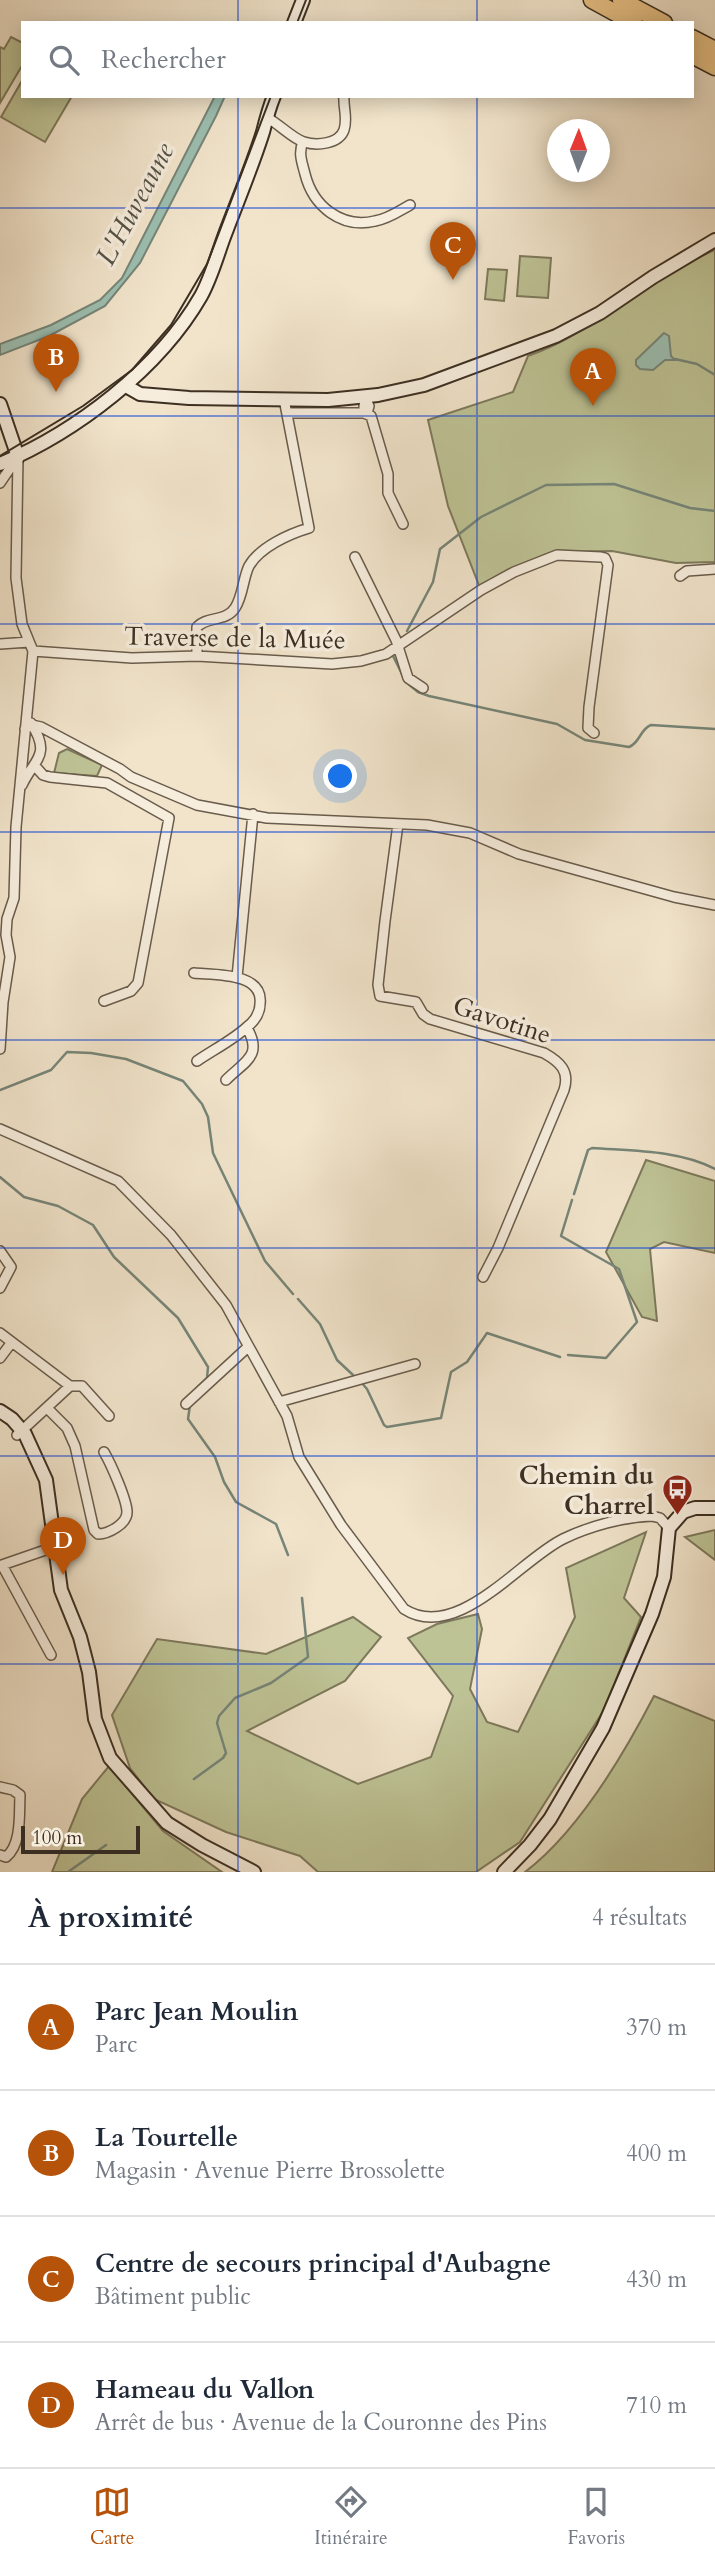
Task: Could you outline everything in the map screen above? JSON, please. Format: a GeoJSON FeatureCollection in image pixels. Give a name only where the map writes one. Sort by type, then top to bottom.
{"type":"FeatureCollection","features":[{"type":"Feature","properties":{"kind":"highway"},"geometry":{"type":"LineString","coordinates":[[592,0],[630,21]]}},
{"type":"Feature","properties":{"kind":"highway"},"geometry":{"type":"LineString","coordinates":[[621,0],[660,21]]}},
{"type":"Feature","properties":{"kind":"highway"},"geometry":{"type":"LineString","coordinates":[[694,39],[715,50]]}},
{"type":"Feature","properties":{"kind":"highway"},"geometry":{"type":"LineString","coordinates":[[694,56],[715,67]]}},
{"type":"Feature","properties":{"kind":"main road"},"geometry":{"type":"LineString","coordinates":[[295,21],[303,0]]}},
{"type":"Feature","properties":{"kind":"main road"},"geometry":{"type":"LineString","coordinates":[[304,21],[311,0]]}},
{"type":"Feature","properties":{"kind":"main road"},"geometry":{"type":"LineString","coordinates":[[266,117],[268,98]]}},
{"type":"Feature","properties":{"kind":"main road"},"geometry":{"type":"LineString","coordinates":[[0,464],[18,457],[90,412],[126,386],[157,355],[201,296],[273,98]]}},
{"type":"Feature","properties":{"kind":"main road"},"geometry":{"type":"LineString","coordinates":[[126,386],[140,394],[189,398],[339,399],[365,397],[424,385],[545,341],[600,313],[715,240]]}},
{"type":"Feature","properties":{"kind":"main road"},"geometry":{"type":"LineString","coordinates":[[0,404],[18,457]]}},
{"type":"Feature","properties":{"kind":"main road"},"geometry":{"type":"LineString","coordinates":[[2,1418],[19,1433],[31,1449],[46,1480],[61,1590],[80,1637],[89,1672],[94,1719],[110,1758],[167,1823],[254,1872]]}},
{"type":"Feature","properties":{"kind":"main road"},"geometry":{"type":"LineString","coordinates":[[504,1872],[550,1819],[603,1728],[652,1614],[664,1577],[669,1528],[683,1512],[695,1508],[715,1508]]}},
{"type":"Feature","properties":{"kind":"street"},"geometry":{"type":"LineString","coordinates":[[266,117],[303,142],[330,143],[341,136],[346,114],[344,98]]}},
{"type":"Feature","properties":{"kind":"street"},"geometry":{"type":"LineString","coordinates":[[303,142],[299,150],[308,185],[324,209],[336,217],[373,222],[389,217],[410,205]]}},
{"type":"Feature","properties":{"kind":"street"},"geometry":{"type":"LineString","coordinates":[[365,397],[364,407],[372,418],[388,474],[390,500],[402,524]]}},
{"type":"Feature","properties":{"kind":"street"},"geometry":{"type":"LineString","coordinates":[[197,656],[197,627],[201,622],[224,618],[235,608],[249,565],[257,555],[281,540],[309,528],[284,399]]}},
{"type":"Feature","properties":{"kind":"street"},"geometry":{"type":"LineString","coordinates":[[287,414],[367,413]]}},
{"type":"Feature","properties":{"kind":"street"},"geometry":{"type":"LineString","coordinates":[[0,483],[18,457]]}},
{"type":"Feature","properties":{"kind":"street"},"geometry":{"type":"LineString","coordinates":[[18,457],[16,578],[22,624],[31,646],[26,716],[41,752],[40,760],[19,793]]}},
{"type":"Feature","properties":{"kind":"street","name":"Traverse de la Muée"},"geometry":{"type":"LineString","coordinates":[[0,644],[132,658],[197,656],[332,664],[372,659],[386,654],[481,590],[531,565],[557,555],[605,558],[608,565],[589,707],[588,727],[594,733]]}},
{"type":"Feature","properties":{"kind":"street"},"geometry":{"type":"LineString","coordinates":[[355,558],[373,591],[408,678],[422,688]]}},
{"type":"Feature","properties":{"kind":"street"},"geometry":{"type":"LineString","coordinates":[[680,576],[687,571],[715,569]]}},
{"type":"Feature","properties":{"kind":"street"},"geometry":{"type":"LineString","coordinates":[[0,1049],[10,957],[6,935],[7,919],[14,898],[19,793],[29,727]]}},
{"type":"Feature","properties":{"kind":"street"},"geometry":{"type":"LineString","coordinates":[[29,727],[41,727],[131,777],[197,805],[267,818],[426,825],[470,834],[519,854],[674,897],[715,905]]}},
{"type":"Feature","properties":{"kind":"street"},"geometry":{"type":"LineString","coordinates":[[35,766],[43,775],[50,777],[107,783],[169,818],[138,984],[131,991],[104,1001]]}},
{"type":"Feature","properties":{"kind":"street"},"geometry":{"type":"LineString","coordinates":[[237,977],[253,814]]}},
{"type":"Feature","properties":{"kind":"street","name":"Gavotine"},"geometry":{"type":"LineString","coordinates":[[398,824],[378,985],[380,996],[416,1002],[423,1014],[430,1018],[544,1054],[554,1059],[566,1071],[564,1090],[498,1248],[482,1277]]}},
{"type":"Feature","properties":{"kind":"street"},"geometry":{"type":"LineString","coordinates":[[194,973],[247,980],[256,988],[261,1006],[247,1028],[197,1061]]}},
{"type":"Feature","properties":{"kind":"street"},"geometry":{"type":"LineString","coordinates":[[226,1080],[250,1057],[254,1049],[255,1041],[247,1028]]}},
{"type":"Feature","properties":{"kind":"street"},"geometry":{"type":"LineString","coordinates":[[0,1129],[118,1181],[179,1245],[226,1305],[245,1337],[287,1416],[299,1457],[365,1557],[404,1609],[412,1614],[434,1618],[462,1610],[562,1539],[595,1526],[652,1516],[660,1518],[669,1528]]}},
{"type":"Feature","properties":{"kind":"street"},"geometry":{"type":"LineString","coordinates":[[0,1251],[11,1267],[0,1288]]}},
{"type":"Feature","properties":{"kind":"street"},"geometry":{"type":"LineString","coordinates":[[0,1333],[70,1386],[82,1386],[109,1416]]}},
{"type":"Feature","properties":{"kind":"street"},"geometry":{"type":"LineString","coordinates":[[0,1359],[12,1342]]}},
{"type":"Feature","properties":{"kind":"street"},"geometry":{"type":"LineString","coordinates":[[186,1404],[248,1347]]}},
{"type":"Feature","properties":{"kind":"street"},"geometry":{"type":"LineString","coordinates":[[279,1402],[415,1364]]}},
{"type":"Feature","properties":{"kind":"street"},"geometry":{"type":"LineString","coordinates":[[19,1433],[70,1386]]}},
{"type":"Feature","properties":{"kind":"street"},"geometry":{"type":"LineString","coordinates":[[47,1408],[67,1428],[75,1446],[94,1530],[98,1534],[105,1534],[124,1522],[127,1513],[111,1464],[104,1452]]}},
{"type":"Feature","properties":{"kind":"street"},"geometry":{"type":"LineString","coordinates":[[51,1655],[1,1566],[54,1546]]}},
{"type":"Feature","properties":{"kind":"street"},"geometry":{"type":"LineString","coordinates":[[0,1787],[20,1795],[18,1829],[13,1851],[6,1857],[0,1856]]}},
{"type":"Feature","properties":{"kind":"shaded area"},"geometry":{"type":"Polygon","coordinates":[[[11,37],[21,42],[21,67],[0,103],[0,47],[4,49],[11,37]]]}},
{"type":"Feature","properties":{"kind":"shaded area"},"geometry":{"type":"Polygon","coordinates":[[[21,82],[21,98],[71,98],[45,142],[1,117],[21,82]]]}},
{"type":"Feature","properties":{"kind":"shaded area"},"geometry":{"type":"Polygon","coordinates":[[[214,98],[224,98],[140,263],[105,306],[49,336],[0,355],[0,344],[51,325],[100,300],[122,278],[214,98]]]}},
{"type":"Feature","properties":{"kind":"shaded area"},"geometry":{"type":"Polygon","coordinates":[[[715,250],[715,562],[676,563],[612,551],[555,552],[480,588],[448,506],[428,420],[513,392],[528,356],[569,338],[676,268],[715,250]]]}},
{"type":"Feature","properties":{"kind":"shaded area"},"geometry":{"type":"Polygon","coordinates":[[[520,256],[551,258],[548,298],[517,296],[520,256]]]}},
{"type":"Feature","properties":{"kind":"shaded area"},"geometry":{"type":"Polygon","coordinates":[[[488,269],[507,270],[504,301],[485,299],[488,269]]]}},
{"type":"Feature","properties":{"kind":"shaded area"},"geometry":{"type":"Polygon","coordinates":[[[664,333],[669,336],[671,356],[675,360],[665,360],[653,370],[640,369],[636,360],[664,333]]]}},
{"type":"Feature","properties":{"kind":"shaded area"},"geometry":{"type":"Polygon","coordinates":[[[67,749],[102,765],[97,776],[54,773],[59,753],[67,749]]]}},
{"type":"Feature","properties":{"kind":"shaded area"},"geometry":{"type":"Polygon","coordinates":[[[646,1160],[715,1181],[715,1253],[664,1242],[650,1249],[657,1321],[642,1317],[606,1252],[646,1160]]]}},
{"type":"Feature","properties":{"kind":"shaded area"},"geometry":{"type":"Polygon","coordinates":[[[715,1530],[715,1560],[685,1537],[715,1530]]]}},
{"type":"Feature","properties":{"kind":"shaded area"},"geometry":{"type":"Polygon","coordinates":[[[646,1532],[624,1598],[641,1617],[604,1710],[520,1842],[476,1872],[318,1872],[300,1856],[226,1832],[154,1799],[130,1768],[112,1715],[157,1639],[266,1654],[353,1617],[381,1637],[345,1681],[247,1731],[358,1784],[431,1757],[453,1696],[408,1638],[437,1624],[478,1614],[482,1629],[470,1689],[487,1722],[518,1732],[575,1617],[566,1568],[646,1532]]]}},
{"type":"Feature","properties":{"kind":"shaded area"},"geometry":{"type":"Polygon","coordinates":[[[654,1696],[715,1721],[715,1872],[525,1872],[564,1836],[598,1791],[654,1696]]]}},
{"type":"Feature","properties":{"kind":"shaded area"},"geometry":{"type":"Polygon","coordinates":[[[109,1766],[163,1831],[222,1872],[52,1872],[82,1799],[109,1766]]]}},
{"type":"Feature","properties":{"kind":"waterway"},"geometry":{"type":"LineString","coordinates":[[675,359],[697,364],[715,375]]}},
{"type":"Feature","properties":{"kind":"waterway"},"geometry":{"type":"LineString","coordinates":[[407,631],[433,582],[440,549],[481,517],[546,485],[614,484],[690,508],[715,511]]}},
{"type":"Feature","properties":{"kind":"waterway"},"geometry":{"type":"LineString","coordinates":[[393,656],[403,676]]}},
{"type":"Feature","properties":{"kind":"waterway"},"geometry":{"type":"LineString","coordinates":[[406,682],[418,692],[429,696],[557,724],[585,740],[629,747],[651,725],[715,729]]}},
{"type":"Feature","properties":{"kind":"waterway"},"geometry":{"type":"LineString","coordinates":[[0,1090],[51,1070],[67,1052],[126,1059],[183,1081],[202,1104],[208,1117],[213,1153],[265,1261],[293,1294]]}},
{"type":"Feature","properties":{"kind":"waterway"},"geometry":{"type":"LineString","coordinates":[[574,1194],[588,1150],[592,1148],[671,1155],[715,1169]]}},
{"type":"Feature","properties":{"kind":"waterway"},"geometry":{"type":"LineString","coordinates":[[0,1177],[24,1197],[58,1206],[93,1225],[114,1257],[178,1318],[208,1367],[207,1378],[197,1388]]}},
{"type":"Feature","properties":{"kind":"waterway"},"geometry":{"type":"LineString","coordinates":[[568,1355],[606,1358],[637,1322],[619,1269],[561,1236],[572,1200]]}},
{"type":"Feature","properties":{"kind":"waterway"},"geometry":{"type":"LineString","coordinates":[[298,1299],[320,1324],[337,1360],[353,1375]]}},
{"type":"Feature","properties":{"kind":"waterway"},"geometry":{"type":"LineString","coordinates":[[361,1382],[387,1427],[441,1418],[451,1372],[467,1362],[487,1333],[560,1357]]}},
{"type":"Feature","properties":{"kind":"waterway"},"geometry":{"type":"LineString","coordinates":[[190,1405],[188,1419],[215,1457],[224,1482],[236,1502],[276,1524],[288,1555]]}},
{"type":"Feature","properties":{"kind":"waterway"},"geometry":{"type":"LineString","coordinates":[[194,1779],[226,1753],[217,1723],[219,1716],[235,1698],[271,1683],[308,1657],[302,1598]]}},
{"type":"Feature","properties":{"kind":"waterway"},"geometry":{"type":"LineString","coordinates":[[68,1872],[106,1845]]}},
{"type":"Feature","properties":{"kind":"tram line"},"geometry":{"type":"LineString","coordinates":[[298,21],[306,0]]}},
{"type":"Feature","properties":{"kind":"tram line"},"geometry":{"type":"LineString","coordinates":[[0,456],[83,406],[132,370],[171,325],[207,264],[270,98]]}},
{"type":"Feature","properties":{"kind":"place","name":"Centre de secours principal d'Aubagne"},"geometry":{"type":"Point","coordinates":[453,280]}},
{"type":"Feature","properties":{"kind":"place","name":"La Tourtelle"},"geometry":{"type":"Point","coordinates":[56,392]}},
{"type":"Feature","properties":{"kind":"place","name":"Parc Jean Moulin"},"geometry":{"type":"Point","coordinates":[593,406]}},
{"type":"Feature","properties":{"kind":"place","name":"Chemin du Charrel"},"geometry":{"type":"Point","coordinates":[677,1517]}},
{"type":"Feature","properties":{"kind":"place","name":"Hameau du Vallon"},"geometry":{"type":"Point","coordinates":[63,1575]}},
{"type":"Feature","properties":{"kind":"water label","name":"L'Huveaune"},"geometry":{"type":"Point","coordinates":[135,204]}}]}
